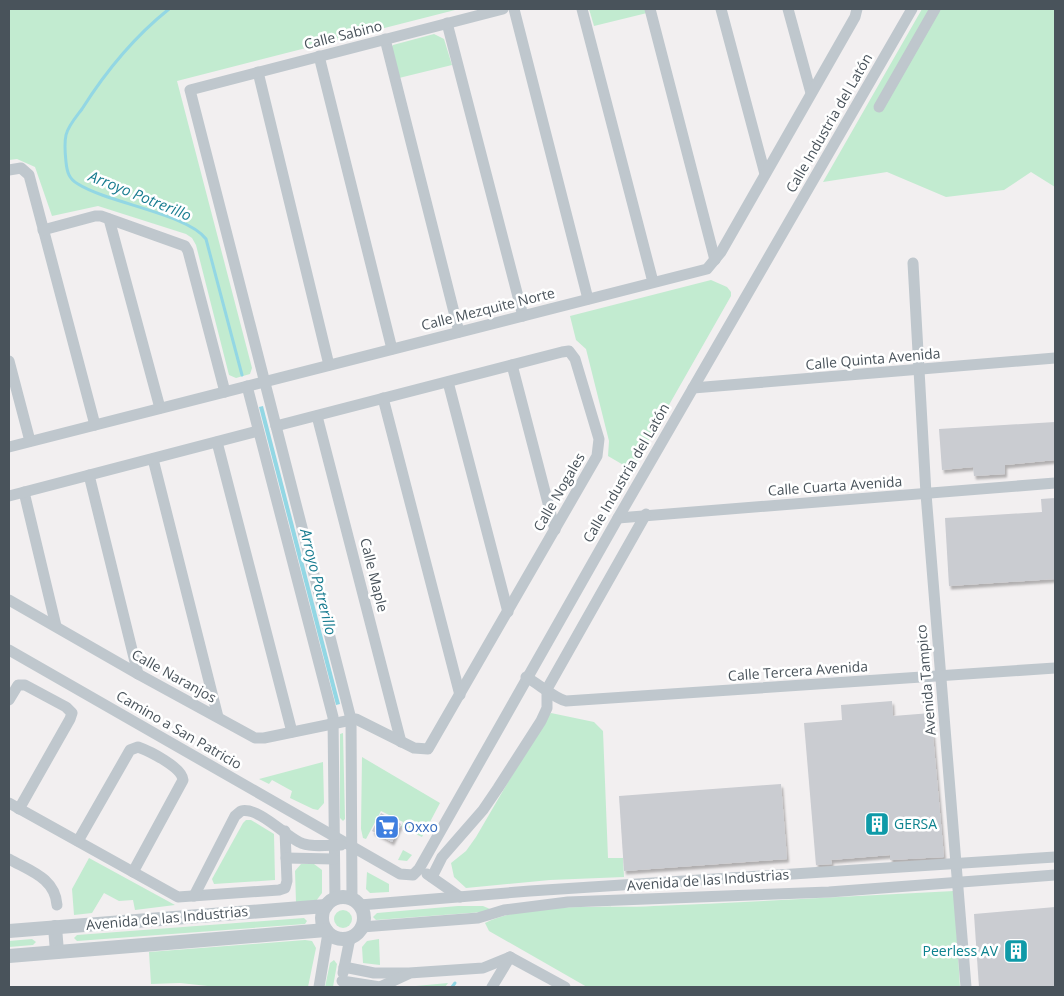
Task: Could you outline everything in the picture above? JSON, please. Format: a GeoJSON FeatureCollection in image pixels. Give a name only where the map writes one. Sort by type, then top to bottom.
{"type":"FeatureCollection","features":[{"type":"Feature","properties":{"kind":"street","name":"Calle Sabino"},"geometry":{"type":"LineString","coordinates":[[265,382],[190,90],[503,9]]}},
{"type":"Feature","properties":{"kind":"street"},"geometry":{"type":"LineString","coordinates":[[514,9],[588,299]]}},
{"type":"Feature","properties":{"kind":"street"},"geometry":{"type":"LineString","coordinates":[[582,9],[653,282]]}},
{"type":"Feature","properties":{"kind":"street"},"geometry":{"type":"LineString","coordinates":[[650,9],[715,260]]}},
{"type":"Feature","properties":{"kind":"street"},"geometry":{"type":"LineString","coordinates":[[721,9],[766,174]]}},
{"type":"Feature","properties":{"kind":"street"},"geometry":{"type":"LineString","coordinates":[[788,9],[811,93]]}},
{"type":"Feature","properties":{"kind":"street"},"geometry":{"type":"LineString","coordinates":[[715,260],[855,17],[857,9]]}},
{"type":"Feature","properties":{"kind":"street","name":"Calle Industria del Latón"},"geometry":{"type":"LineString","coordinates":[[419,869],[526,677],[912,9]]}},
{"type":"Feature","properties":{"kind":"street"},"geometry":{"type":"LineString","coordinates":[[879,107],[935,9]]}},
{"type":"Feature","properties":{"kind":"street"},"geometry":{"type":"LineString","coordinates":[[447,23],[523,316]]}},
{"type":"Feature","properties":{"kind":"street"},"geometry":{"type":"LineString","coordinates":[[385,39],[459,332]]}},
{"type":"Feature","properties":{"kind":"street"},"geometry":{"type":"LineString","coordinates":[[320,56],[392,349]]}},
{"type":"Feature","properties":{"kind":"street"},"geometry":{"type":"LineString","coordinates":[[258,72],[329,365]]}},
{"type":"Feature","properties":{"kind":"street"},"geometry":{"type":"LineString","coordinates":[[9,170],[24,169],[29,175],[95,425]]}},
{"type":"Feature","properties":{"kind":"street"},"geometry":{"type":"LineString","coordinates":[[44,230],[95,216],[109,219],[187,248],[225,392]]}},
{"type":"Feature","properties":{"kind":"street"},"geometry":{"type":"LineString","coordinates":[[109,219],[160,408]]}},
{"type":"Feature","properties":{"kind":"street","name":"Calle Mezquite Norte"},"geometry":{"type":"LineString","coordinates":[[9,447],[707,269],[715,260]]}},
{"type":"Feature","properties":{"kind":"street","name":"Avenida Tampico"},"geometry":{"type":"LineString","coordinates":[[913,263],[917,370],[926,494],[966,987]]}},
{"type":"Feature","properties":{"kind":"street","name":"Calle Nogales"},"geometry":{"type":"LineString","coordinates":[[276,426],[562,352],[572,353],[576,359],[598,439],[597,456],[428,749],[419,750],[360,720],[352,719]]}},
{"type":"Feature","properties":{"kind":"street","name":"Calle Quinta Avenida"},"geometry":{"type":"LineString","coordinates":[[693,388],[1055,358]]}},
{"type":"Feature","properties":{"kind":"street"},"geometry":{"type":"LineString","coordinates":[[9,361],[30,441]]}},
{"type":"Feature","properties":{"kind":"street"},"geometry":{"type":"LineString","coordinates":[[512,365],[555,530]]}},
{"type":"Feature","properties":{"kind":"street"},"geometry":{"type":"LineString","coordinates":[[265,382],[352,719],[352,846],[356,902],[364,916],[362,927],[350,938],[341,984],[383,987],[409,973]]}},
{"type":"Feature","properties":{"kind":"street"},"geometry":{"type":"LineString","coordinates":[[448,382],[508,612]]}},
{"type":"Feature","properties":{"kind":"street"},"geometry":{"type":"LineString","coordinates":[[247,386],[333,723],[334,859],[330,902],[322,918],[327,931],[319,987]]}},
{"type":"Feature","properties":{"kind":"street"},"geometry":{"type":"LineString","coordinates":[[383,398],[460,695]]}},
{"type":"Feature","properties":{"kind":"street","name":"Calle Maple"},"geometry":{"type":"LineString","coordinates":[[317,416],[402,742]]}},
{"type":"Feature","properties":{"kind":"street"},"geometry":{"type":"LineString","coordinates":[[9,496],[258,431]]}},
{"type":"Feature","properties":{"kind":"street"},"geometry":{"type":"LineString","coordinates":[[217,442],[292,732]]}},
{"type":"Feature","properties":{"kind":"street"},"geometry":{"type":"LineString","coordinates":[[153,459],[218,717]]}},
{"type":"Feature","properties":{"kind":"street"},"geometry":{"type":"LineString","coordinates":[[89,475],[138,674]]}},
{"type":"Feature","properties":{"kind":"street","name":"Calle Cuarta Avenida"},"geometry":{"type":"LineString","coordinates":[[618,518],[646,514],[1055,484]]}},
{"type":"Feature","properties":{"kind":"street"},"geometry":{"type":"LineString","coordinates":[[24,492],[56,626]]}},
{"type":"Feature","properties":{"kind":"street"},"geometry":{"type":"LineString","coordinates":[[432,877],[442,857],[482,810],[541,721],[547,708],[547,689],[646,514]]}},
{"type":"Feature","properties":{"kind":"street","name":"Calle Naranjos"},"geometry":{"type":"LineString","coordinates":[[9,600],[138,674],[256,738],[264,738],[352,719]]}},
{"type":"Feature","properties":{"kind":"street","name":"Camino a San Patricio"},"geometry":{"type":"LineString","coordinates":[[9,650],[334,840]]}},
{"type":"Feature","properties":{"kind":"street","name":"Calle Tercera Avenida"},"geometry":{"type":"LineString","coordinates":[[526,677],[547,689],[557,699],[566,701],[1055,668]]}},
{"type":"Feature","properties":{"kind":"street"},"geometry":{"type":"LineString","coordinates":[[9,700],[16,688],[22,684],[70,709],[72,716],[19,808]]}},
{"type":"Feature","properties":{"kind":"street"},"geometry":{"type":"LineString","coordinates":[[78,841],[130,750],[138,747],[160,759],[180,771],[183,780],[133,872]]}},
{"type":"Feature","properties":{"kind":"street"},"geometry":{"type":"LineString","coordinates":[[9,803],[178,897],[285,888],[286,831]]}},
{"type":"Feature","properties":{"kind":"street"},"geometry":{"type":"LineString","coordinates":[[194,896],[235,816],[245,810],[286,831],[300,843],[334,840],[352,846],[403,875],[410,876],[419,869],[460,897]]}},
{"type":"Feature","properties":{"kind":"street","name":"Avenida de las Industrias"},"geometry":{"type":"LineString","coordinates":[[356,902],[460,897],[1055,857]]}},
{"type":"Feature","properties":{"kind":"street"},"geometry":{"type":"LineString","coordinates":[[286,858],[334,859]]}},
{"type":"Feature","properties":{"kind":"street"},"geometry":{"type":"LineString","coordinates":[[9,859],[43,878],[56,894],[57,905]]}},
{"type":"Feature","properties":{"kind":"street"},"geometry":{"type":"LineString","coordinates":[[826,873],[829,892]]}},
{"type":"Feature","properties":{"kind":"street","name":"Avenida de las Industrias"},"geometry":{"type":"LineString","coordinates":[[362,927],[478,918],[530,906],[568,902],[829,892],[1055,875]]}},
{"type":"Feature","properties":{"kind":"street"},"geometry":{"type":"LineString","coordinates":[[530,891],[530,906]]}},
{"type":"Feature","properties":{"kind":"street"},"geometry":{"type":"LineString","coordinates":[[330,902],[340,897],[356,902]]}},
{"type":"Feature","properties":{"kind":"street","name":"Avenida de las Industrias"},"geometry":{"type":"LineString","coordinates":[[9,931],[330,902]]}},
{"type":"Feature","properties":{"kind":"street"},"geometry":{"type":"LineString","coordinates":[[55,927],[58,952]]}},
{"type":"Feature","properties":{"kind":"street"},"geometry":{"type":"LineString","coordinates":[[327,931],[338,938],[350,938]]}},
{"type":"Feature","properties":{"kind":"street","name":"Avenida de las Industrias"},"geometry":{"type":"LineString","coordinates":[[9,956],[327,931]]}},
{"type":"Feature","properties":{"kind":"street"},"geometry":{"type":"LineString","coordinates":[[344,966],[374,973],[409,973],[483,968],[510,957]]}},
{"type":"Feature","properties":{"kind":"street"},"geometry":{"type":"LineString","coordinates":[[492,987],[510,957]]}},
{"type":"Feature","properties":{"kind":"street"},"geometry":{"type":"LineString","coordinates":[[510,957],[565,987]]}},
{"type":"Feature","properties":{"kind":"green space"},"geometry":{"type":"Polygon","coordinates":[[[9,9],[459,9],[177,81],[252,368],[250,374],[236,378],[229,375],[196,245],[192,238],[186,234],[98,206],[52,216],[35,167],[17,159],[9,160],[9,9]]]}},
{"type":"Feature","properties":{"kind":"green space"},"geometry":{"type":"Polygon","coordinates":[[[589,9],[646,9],[647,13],[594,26],[589,9]]]}},
{"type":"Feature","properties":{"kind":"green space"},"geometry":{"type":"Polygon","coordinates":[[[922,9],[1055,9],[1055,187],[1031,172],[1004,190],[946,197],[887,172],[823,182],[922,9]]]}},
{"type":"Feature","properties":{"kind":"green space"},"geometry":{"type":"Polygon","coordinates":[[[434,34],[444,39],[452,65],[399,78],[391,48],[393,45],[434,34]]]}},
{"type":"Feature","properties":{"kind":"green space"},"geometry":{"type":"Polygon","coordinates":[[[711,280],[727,287],[731,292],[731,296],[632,470],[608,456],[609,441],[586,349],[576,340],[570,316],[711,280]]]}},
{"type":"Feature","properties":{"kind":"green space"},"geometry":{"type":"Polygon","coordinates":[[[551,713],[594,722],[603,731],[608,858],[623,858],[624,877],[550,880],[466,888],[454,877],[451,863],[466,851],[476,837],[545,719],[551,713]]]}},
{"type":"Feature","properties":{"kind":"green space"},"geometry":{"type":"Polygon","coordinates":[[[343,733],[345,819],[343,821],[340,818],[340,734],[343,733]]]}},
{"type":"Feature","properties":{"kind":"green space"},"geometry":{"type":"Polygon","coordinates":[[[362,757],[440,803],[422,837],[401,827],[403,822],[381,811],[366,839],[363,838],[361,829],[362,757]]]}},
{"type":"Feature","properties":{"kind":"green space"},"geometry":{"type":"Polygon","coordinates":[[[323,762],[324,803],[318,810],[290,798],[292,791],[272,780],[269,784],[259,779],[323,762]]]}},
{"type":"Feature","properties":{"kind":"green space"},"geometry":{"type":"Polygon","coordinates":[[[246,820],[251,820],[274,834],[275,880],[214,884],[212,879],[243,823],[246,820]]]}},
{"type":"Feature","properties":{"kind":"green space"},"geometry":{"type":"Polygon","coordinates":[[[403,850],[412,855],[407,861],[398,860],[403,850]]]}},
{"type":"Feature","properties":{"kind":"green space"},"geometry":{"type":"Polygon","coordinates":[[[89,858],[175,905],[135,910],[133,900],[119,901],[104,893],[92,913],[74,915],[72,889],[89,858]]]}},
{"type":"Feature","properties":{"kind":"green space"},"geometry":{"type":"Polygon","coordinates":[[[301,864],[314,864],[322,870],[322,893],[316,901],[296,903],[295,871],[301,864]]]}},
{"type":"Feature","properties":{"kind":"green space"},"geometry":{"type":"Polygon","coordinates":[[[367,872],[389,884],[389,892],[370,893],[366,889],[367,872]]]}},
{"type":"Feature","properties":{"kind":"green space"},"geometry":{"type":"Polygon","coordinates":[[[954,891],[960,987],[587,987],[489,931],[485,923],[524,911],[568,907],[634,907],[954,891]]]}},
{"type":"Feature","properties":{"kind":"green space"},"geometry":{"type":"Polygon","coordinates":[[[458,906],[483,906],[490,909],[483,912],[376,920],[373,917],[377,913],[458,906]]]}},
{"type":"Feature","properties":{"kind":"green space"},"geometry":{"type":"Polygon","coordinates":[[[339,910],[347,910],[352,915],[350,926],[339,928],[334,923],[334,915],[339,910]]]}},
{"type":"Feature","properties":{"kind":"green space"},"geometry":{"type":"Polygon","coordinates":[[[304,918],[307,921],[305,924],[77,941],[74,938],[77,935],[304,918]]]}},
{"type":"Feature","properties":{"kind":"green space"},"geometry":{"type":"Polygon","coordinates":[[[32,939],[36,942],[33,945],[9,947],[9,941],[32,939]]]}},
{"type":"Feature","properties":{"kind":"green space"},"geometry":{"type":"Polygon","coordinates":[[[379,939],[380,965],[363,963],[362,947],[367,941],[379,939]]]}},
{"type":"Feature","properties":{"kind":"green space"},"geometry":{"type":"Polygon","coordinates":[[[312,941],[316,948],[308,987],[217,987],[180,983],[151,984],[149,952],[312,941]]]}},
{"type":"Feature","properties":{"kind":"green space"},"geometry":{"type":"Polygon","coordinates":[[[334,960],[337,964],[333,987],[325,987],[330,963],[334,960]]]}},
{"type":"Feature","properties":{"kind":"green space"},"geometry":{"type":"Polygon","coordinates":[[[448,983],[445,987],[405,987],[448,983]]]}},
{"type":"Feature","properties":{"kind":"water"},"geometry":{"type":"Polygon","coordinates":[[[263,406],[340,704],[336,705],[259,407],[263,406]]]}},
{"type":"Feature","properties":{"kind":"building"},"geometry":{"type":"Polygon","coordinates":[[[1055,422],[1055,460],[1005,465],[1005,474],[974,476],[973,467],[942,470],[939,429],[1055,422]]]}},
{"type":"Feature","properties":{"kind":"building"},"geometry":{"type":"Polygon","coordinates":[[[1055,498],[1055,579],[949,586],[945,518],[1042,512],[1041,499],[1055,498]]]}},
{"type":"Feature","properties":{"kind":"building"},"geometry":{"type":"Polygon","coordinates":[[[892,701],[893,716],[931,713],[944,857],[890,860],[890,855],[831,860],[832,864],[816,865],[804,723],[842,720],[841,705],[892,701]]]}},
{"type":"Feature","properties":{"kind":"building"},"geometry":{"type":"Polygon","coordinates":[[[781,784],[787,859],[624,871],[619,796],[781,784]]]}},
{"type":"Feature","properties":{"kind":"building","name":"Oxxo"},"geometry":{"type":"Polygon","coordinates":[[[381,813],[401,824],[392,842],[372,831],[381,813]]]}},
{"type":"Feature","properties":{"kind":"building","name":"Peerless AV"},"geometry":{"type":"Polygon","coordinates":[[[1055,907],[1055,987],[979,987],[974,914],[1055,907]]]}},
{"type":"Feature","properties":{"kind":"waterway","name":"Arroyo Potrerillo"},"geometry":{"type":"LineString","coordinates":[[169,9],[121,55],[70,125],[65,142],[67,169],[72,180],[91,191],[183,223],[197,230],[206,239],[242,375]]}},
{"type":"Feature","properties":{"kind":"waterway","name":"Arroyo Potrerillo"},"geometry":{"type":"LineString","coordinates":[[452,987],[455,983]]}},
{"type":"Feature","properties":{"kind":"place","name":"GERSA"},"geometry":{"type":"Point","coordinates":[877,824]}},
{"type":"Feature","properties":{"kind":"place","name":"Oxxo"},"geometry":{"type":"Point","coordinates":[387,827]}},
{"type":"Feature","properties":{"kind":"place","name":"Peerless AV"},"geometry":{"type":"Point","coordinates":[1016,951]}}]}
